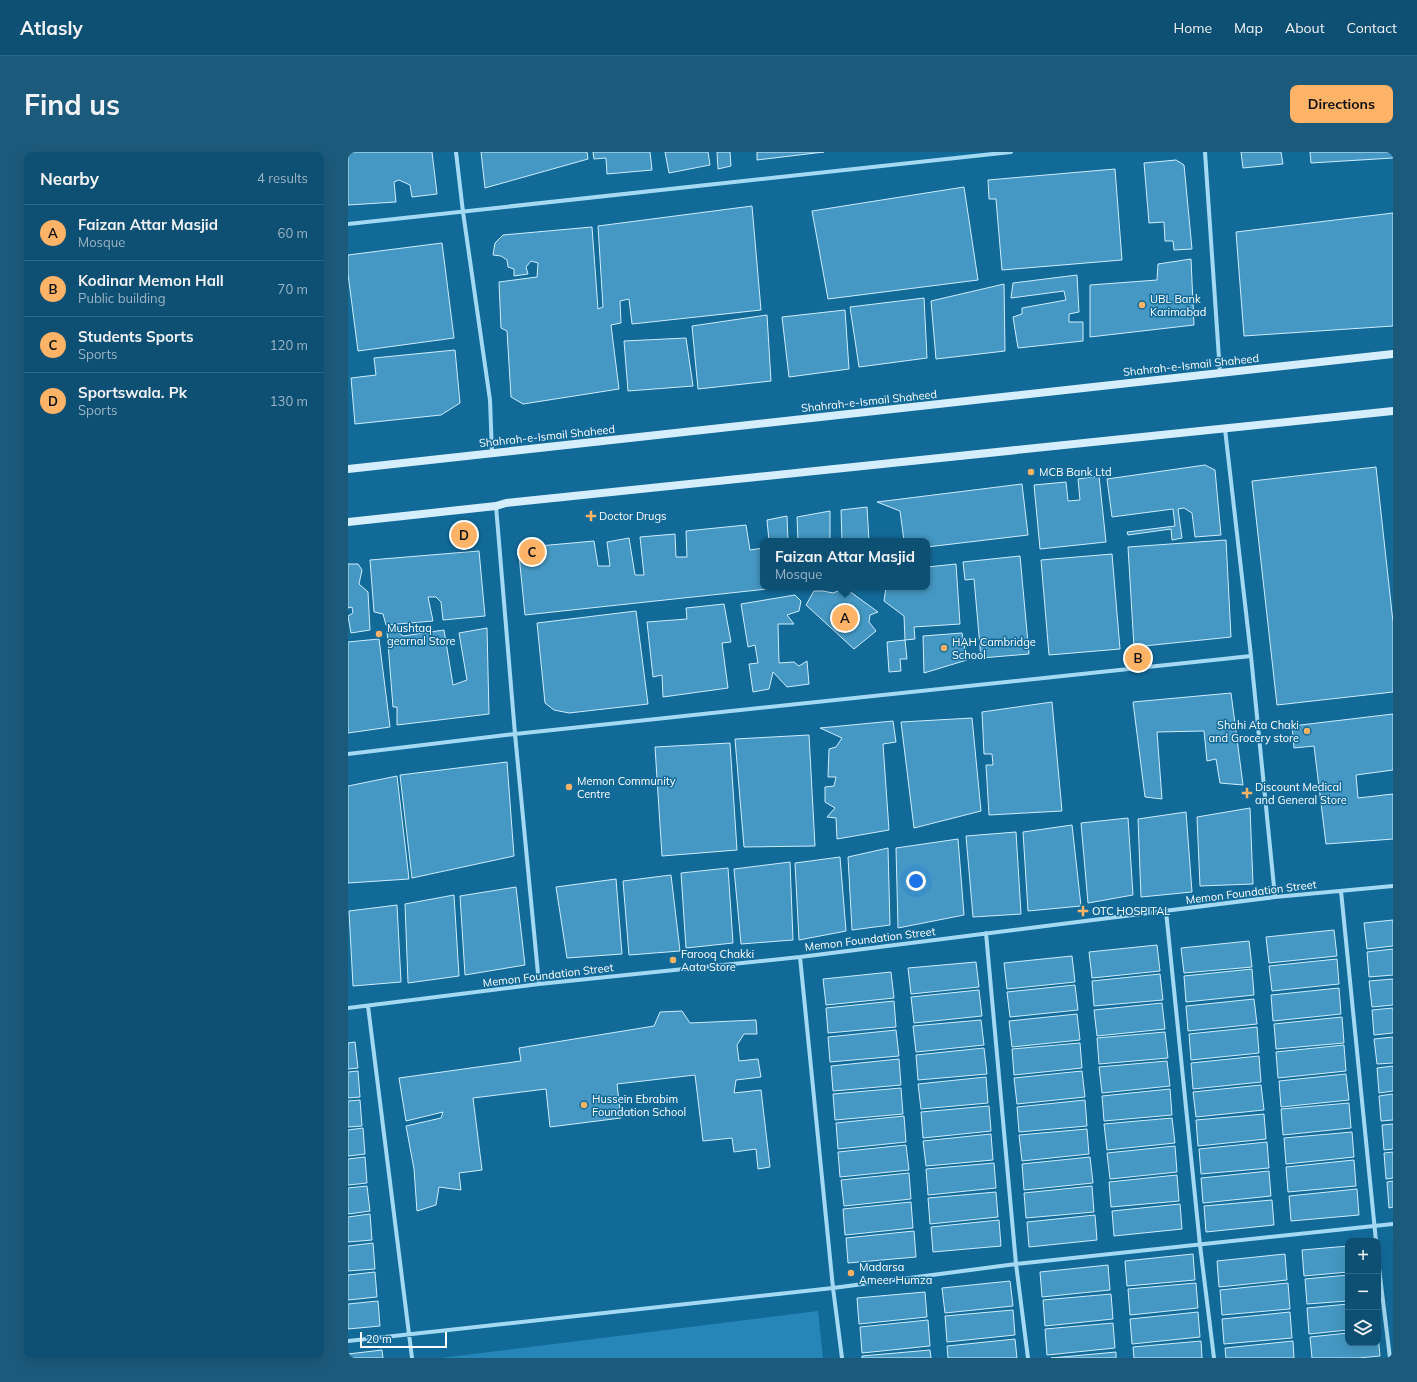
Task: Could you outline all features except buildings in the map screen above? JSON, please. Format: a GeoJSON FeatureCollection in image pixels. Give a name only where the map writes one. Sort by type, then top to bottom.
{"type":"FeatureCollection","features":[{"type":"Feature","properties":{"kind":"main road","name":"Shahrah-e-Ismail Shaheed"},"geometry":{"type":"LineString","coordinates":[[348,469],[1393,354]]}},
{"type":"Feature","properties":{"kind":"main road"},"geometry":{"type":"LineString","coordinates":[[348,522],[521,502],[1393,411]]}},
{"type":"Feature","properties":{"kind":"street"},"geometry":{"type":"LineString","coordinates":[[456,152],[463,212],[490,400],[492,453]]}},
{"type":"Feature","properties":{"kind":"street"},"geometry":{"type":"LineString","coordinates":[[348,224],[1011,152]]}},
{"type":"Feature","properties":{"kind":"street"},"geometry":{"type":"LineString","coordinates":[[1205,152],[1220,373]]}},
{"type":"Feature","properties":{"kind":"street"},"geometry":{"type":"LineString","coordinates":[[1225,428],[1251,656],[1275,897]]}},
{"type":"Feature","properties":{"kind":"street"},"geometry":{"type":"LineString","coordinates":[[496,506],[515,734],[539,984]]}},
{"type":"Feature","properties":{"kind":"street"},"geometry":{"type":"LineString","coordinates":[[348,754],[515,734],[1251,656]]}},
{"type":"Feature","properties":{"kind":"street","name":"Memon Foundation Street"},"geometry":{"type":"LineString","coordinates":[[348,1008],[539,984],[800,957],[1275,897],[1393,886]]}},
{"type":"Feature","properties":{"kind":"street"},"geometry":{"type":"LineString","coordinates":[[1341,891],[1376,1238]]}},
{"type":"Feature","properties":{"kind":"street"},"geometry":{"type":"LineString","coordinates":[[1166,911],[1200,1245],[1214,1358]]}},
{"type":"Feature","properties":{"kind":"street"},"geometry":{"type":"LineString","coordinates":[[986,933],[1016,1264],[1028,1358]]}},
{"type":"Feature","properties":{"kind":"street"},"geometry":{"type":"LineString","coordinates":[[800,957],[833,1288],[842,1358]]}},
{"type":"Feature","properties":{"kind":"street"},"geometry":{"type":"LineString","coordinates":[[368,1006],[412,1358]]}},
{"type":"Feature","properties":{"kind":"street"},"geometry":{"type":"LineString","coordinates":[[348,1341],[833,1288],[1016,1264],[1393,1224]]}},
{"type":"Feature","properties":{"kind":"street"},"geometry":{"type":"LineString","coordinates":[[1380,1274],[1390,1358]]}},
{"type":"Feature","properties":{"kind":"shaded area"},"geometry":{"type":"Polygon","coordinates":[[[818,1311],[823,1358],[441,1358],[818,1311]]]}},
{"type":"Feature","properties":{"kind":"place","name":"UBL Bank Karimabad"},"geometry":{"type":"Point","coordinates":[1142,305]}},
{"type":"Feature","properties":{"kind":"place","name":"MCB Bank Ltd"},"geometry":{"type":"Point","coordinates":[1031,472]}},
{"type":"Feature","properties":{"kind":"place","name":"Doctor Drugs"},"geometry":{"type":"Point","coordinates":[591,516]}},
{"type":"Feature","properties":{"kind":"place","name":"Sportswala. Pk"},"geometry":{"type":"Point","coordinates":[464,535]}},
{"type":"Feature","properties":{"kind":"place","name":"Students Sports"},"geometry":{"type":"Point","coordinates":[532,552]}},
{"type":"Feature","properties":{"kind":"place","name":"Faizan Attar Masjid"},"geometry":{"type":"Point","coordinates":[845,618]}},
{"type":"Feature","properties":{"kind":"place","name":"Mushtaq gearnal Store"},"geometry":{"type":"Point","coordinates":[379,634]}},
{"type":"Feature","properties":{"kind":"place","name":"HAH Cambridge School"},"geometry":{"type":"Point","coordinates":[944,648]}},
{"type":"Feature","properties":{"kind":"place","name":"Kodinar Memon Hall"},"geometry":{"type":"Point","coordinates":[1138,658]}},
{"type":"Feature","properties":{"kind":"place","name":"Shahi Ata Chaki and Grocery store"},"geometry":{"type":"Point","coordinates":[1307,731]}},
{"type":"Feature","properties":{"kind":"place","name":"Memon Community Centre"},"geometry":{"type":"Point","coordinates":[569,787]}},
{"type":"Feature","properties":{"kind":"place","name":"Discount Medical and General Store"},"geometry":{"type":"Point","coordinates":[1247,793]}},
{"type":"Feature","properties":{"kind":"place","name":"OTC HOSPITAL"},"geometry":{"type":"Point","coordinates":[1083,911]}},
{"type":"Feature","properties":{"kind":"place","name":"Farooq Chakki Aata Store"},"geometry":{"type":"Point","coordinates":[673,960]}},
{"type":"Feature","properties":{"kind":"place","name":"Hussein Ebrabim Foundation School"},"geometry":{"type":"Point","coordinates":[584,1105]}},
{"type":"Feature","properties":{"kind":"place","name":"Madarsa Ameer Humza"},"geometry":{"type":"Point","coordinates":[851,1273]}}]}
